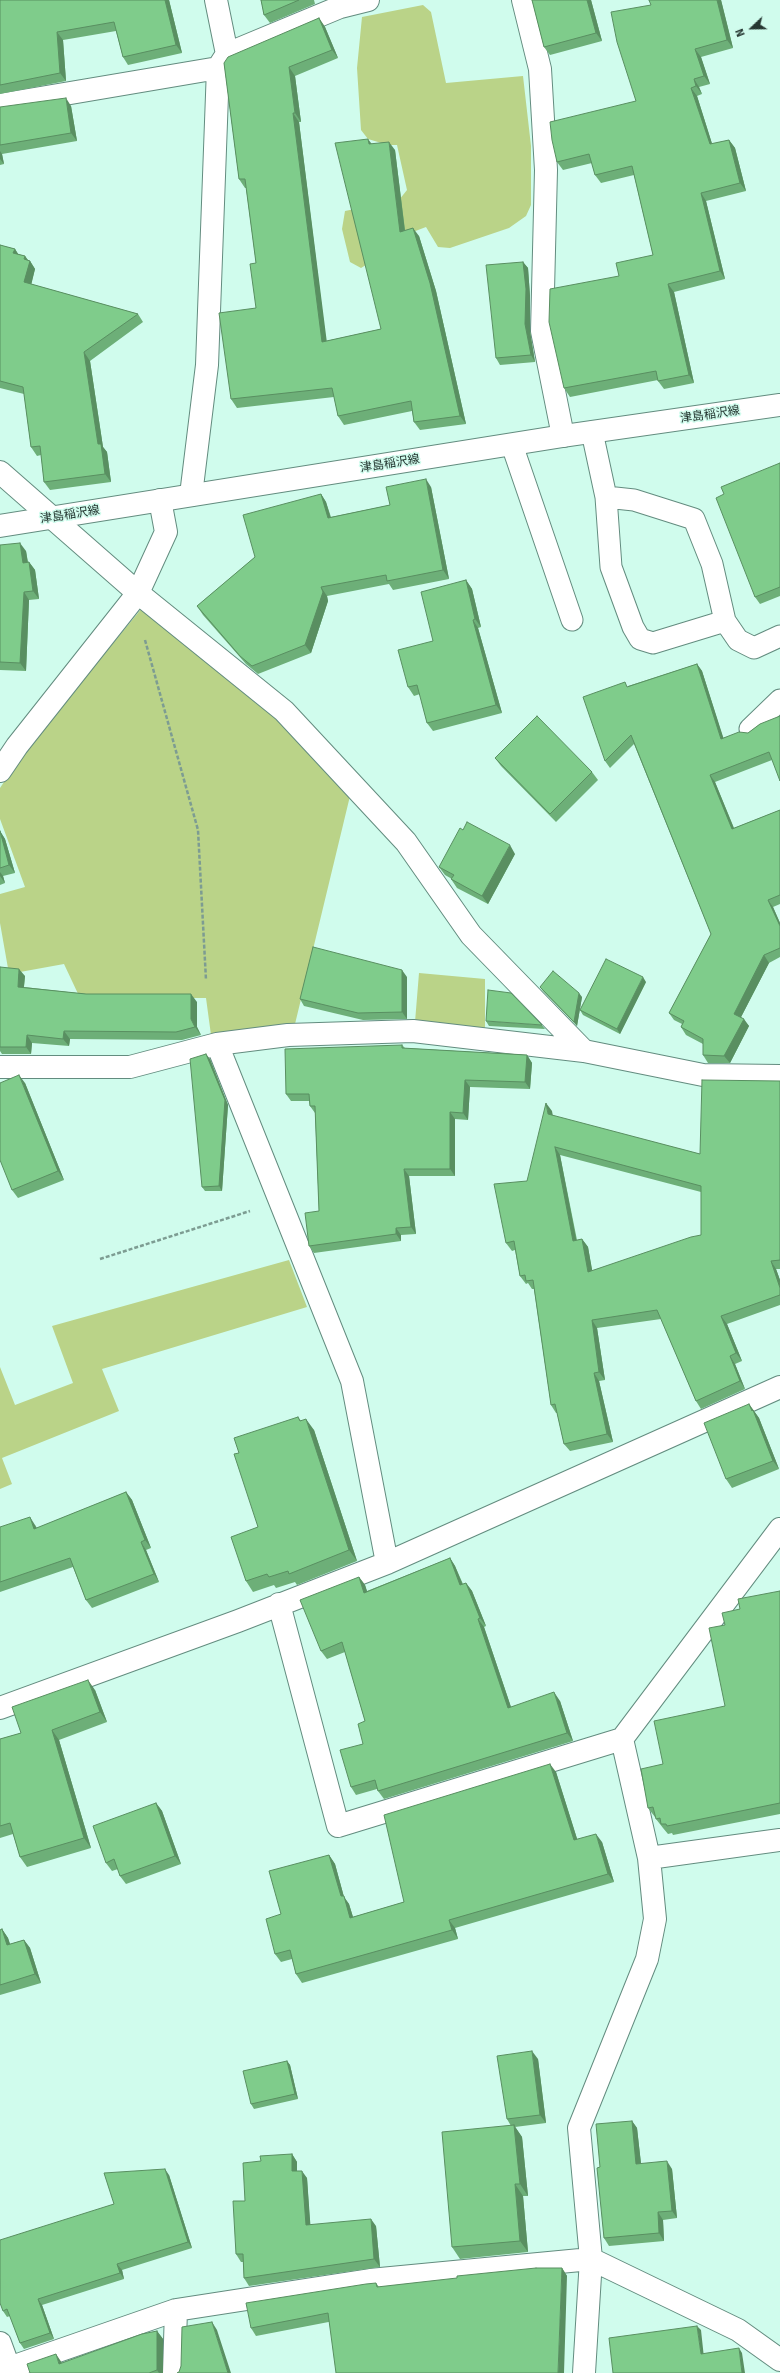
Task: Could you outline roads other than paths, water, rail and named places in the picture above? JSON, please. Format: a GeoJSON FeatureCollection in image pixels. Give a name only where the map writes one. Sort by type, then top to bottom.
{"type":"FeatureCollection","features":[{"type":"Feature","properties":{"kind":"street"},"geometry":{"type":"LineString","coordinates":[[190,494],[207,365],[222,61],[216,0]]}},
{"type":"Feature","properties":{"kind":"street"},"geometry":{"type":"LineString","coordinates":[[0,105],[222,61],[340,7],[368,0]]}},
{"type":"Feature","properties":{"kind":"street"},"geometry":{"type":"LineString","coordinates":[[523,0],[540,69],[546,170],[542,331],[563,436]]}},
{"type":"Feature","properties":{"kind":"street","name":"津島稲沢線"},"geometry":{"type":"LineString","coordinates":[[0,526],[190,494],[563,436],[780,405]]}},
{"type":"Feature","properties":{"kind":"street"},"geometry":{"type":"LineString","coordinates":[[0,472],[136,596],[284,711],[406,842],[471,935],[584,1051]]}},
{"type":"Feature","properties":{"kind":"street"},"geometry":{"type":"LineString","coordinates":[[0,772],[16,746],[136,596],[166,532],[160,500]]}},
{"type":"Feature","properties":{"kind":"street"},"geometry":{"type":"LineString","coordinates":[[0,1067],[130,1067],[217,1044],[288,1035],[413,1031],[584,1051],[703,1074],[780,1076]]}},
{"type":"Feature","properties":{"kind":"street"},"geometry":{"type":"LineString","coordinates":[[217,1044],[352,1381],[387,1563]]}},
{"type":"Feature","properties":{"kind":"street"},"geometry":{"type":"LineString","coordinates":[[0,1708],[387,1563],[780,1387]]}},
{"type":"Feature","properties":{"kind":"street"},"geometry":{"type":"LineString","coordinates":[[279,1604],[338,1826],[622,1739],[780,1529]]}},
{"type":"Feature","properties":{"kind":"street"},"geometry":{"type":"LineString","coordinates":[[584,2373],[591,2259],[579,2128],[647,1959],[655,1919],[649,1858],[622,1739]]}},
{"type":"Feature","properties":{"kind":"street"},"geometry":{"type":"LineString","coordinates":[[649,1858],[780,1840]]}},
{"type":"Feature","properties":{"kind":"street"},"geometry":{"type":"LineString","coordinates":[[0,2343],[10,2370],[176,2310],[370,2280],[591,2259],[738,2330],[780,2360]]}},
{"type":"Feature","properties":{"kind":"street"},"geometry":{"type":"LineString","coordinates":[[174,2373],[176,2310]]}},
{"type":"Feature","properties":{"kind":"lane"},"geometry":{"type":"LineString","coordinates":[[592,432],[606,497],[611,567],[633,627],[640,639],[653,643],[725,621]]}},
{"type":"Feature","properties":{"kind":"lane"},"geometry":{"type":"LineString","coordinates":[[512,445],[572,620]]}},
{"type":"Feature","properties":{"kind":"lane"},"geometry":{"type":"LineString","coordinates":[[606,497],[634,500],[694,518],[712,564],[725,621],[738,640],[754,648],[780,636]]}},
{"type":"Feature","properties":{"kind":"lane"},"geometry":{"type":"LineString","coordinates":[[750,730],[780,700]]}}]}
